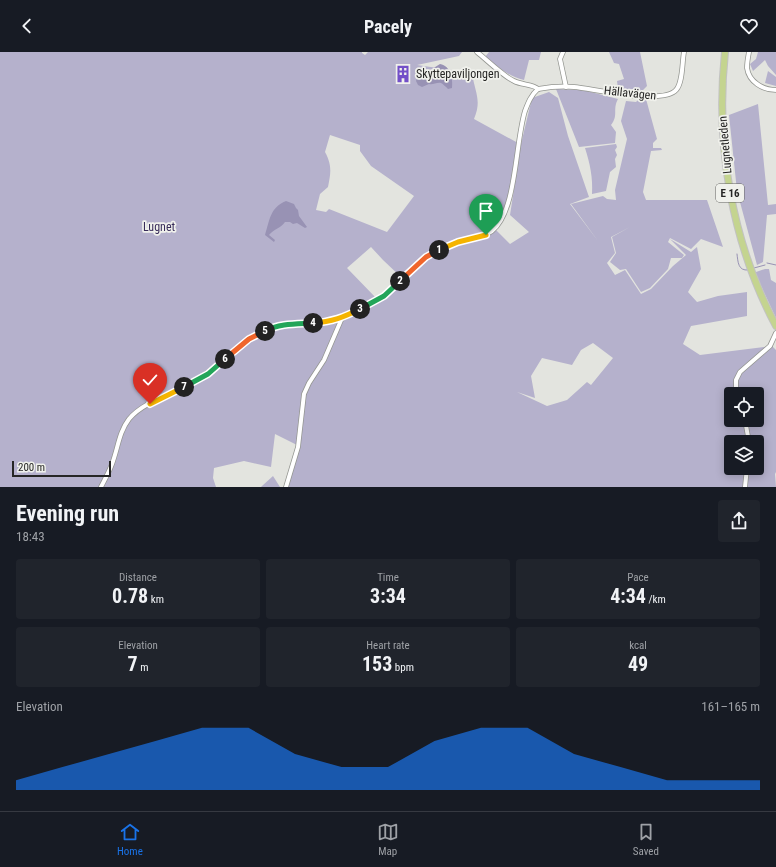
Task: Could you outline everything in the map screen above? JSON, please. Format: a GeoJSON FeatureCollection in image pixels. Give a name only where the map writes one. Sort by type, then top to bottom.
{"type":"FeatureCollection","features":[{"type":"Feature","properties":{"kind":"highway","name":"Lugnetleden"},"geometry":{"type":"LineString","coordinates":[[725,52],[722,85],[722,120],[725,158],[730,192],[744,248],[756,282],[776,326]]}},
{"type":"Feature","properties":{"kind":"street"},"geometry":{"type":"LineString","coordinates":[[101,487],[112,463],[121,433],[131,417],[139,410],[208,374],[249,339],[271,328],[296,324],[319,323],[342,318],[384,296],[426,257],[446,247],[486,235],[498,225],[509,202],[521,125],[528,105],[534,93],[538,89],[536,87],[520,84],[510,79],[476,52]]}},
{"type":"Feature","properties":{"kind":"street"},"geometry":{"type":"LineString","coordinates":[[563,52],[560,60],[566,87]]}},
{"type":"Feature","properties":{"kind":"street","name":"Hällavägen"},"geometry":{"type":"LineString","coordinates":[[538,89],[549,87],[590,88],[636,96],[669,95],[676,91],[679,86],[684,52]]}},
{"type":"Feature","properties":{"kind":"street"},"geometry":{"type":"LineString","coordinates":[[749,52],[747,68],[751,78],[762,88],[776,90]]}},
{"type":"Feature","properties":{"kind":"street"},"geometry":{"type":"LineString","coordinates":[[286,487],[298,447],[304,394],[309,383],[324,360],[342,318]]}},
{"type":"Feature","properties":{"kind":"street"},"geometry":{"type":"LineString","coordinates":[[736,387],[736,380],[740,372],[770,346],[776,333]]}},
{"type":"Feature","properties":{"kind":"street"},"geometry":{"type":"LineString","coordinates":[[745,487],[746,475]]}},
{"type":"Feature","properties":{"kind":"green space","name":"Lugnet"},"geometry":{"type":"Polygon","coordinates":[[[0,52],[362,52],[365,55],[368,52],[462,52],[459,56],[417,65],[472,73],[478,101],[474,119],[518,143],[511,194],[495,229],[510,244],[529,232],[510,215],[521,144],[532,98],[549,92],[558,98],[568,136],[589,197],[570,204],[598,241],[571,204],[603,196],[607,199],[616,200],[615,190],[627,139],[621,121],[626,101],[636,102],[640,98],[646,99],[657,139],[653,143],[653,148],[661,148],[662,150],[651,151],[643,192],[646,200],[707,200],[723,247],[701,239],[691,249],[670,238],[668,242],[684,255],[682,258],[671,258],[668,269],[650,288],[641,292],[626,269],[620,270],[610,262],[616,253],[612,237],[630,227],[611,237],[615,253],[607,263],[615,275],[625,270],[641,294],[651,289],[686,255],[670,239],[691,252],[697,247],[701,269],[688,292],[697,302],[718,296],[747,292],[747,316],[691,326],[683,344],[700,355],[772,346],[776,350],[776,487],[284,487],[297,445],[275,434],[271,467],[244,461],[214,468],[213,478],[216,487],[0,487],[0,52]],[[330,135],[325,152],[330,165],[330,177],[328,187],[320,194],[316,210],[326,212],[329,209],[387,232],[414,196],[371,166],[360,151],[360,145],[330,135]],[[371,247],[347,268],[377,299],[402,278],[371,247]],[[593,343],[581,350],[572,365],[542,358],[531,376],[535,398],[517,392],[547,406],[567,400],[587,382],[591,385],[613,358],[593,343]]]}},
{"type":"Feature","properties":{"kind":"green space"},"geometry":{"type":"Polygon","coordinates":[[[489,52],[541,52],[539,60],[529,60],[524,80],[508,74],[485,57],[489,52]]]}},
{"type":"Feature","properties":{"kind":"green space"},"geometry":{"type":"Polygon","coordinates":[[[609,52],[640,52],[647,86],[642,91],[625,91],[618,89],[617,81],[624,79],[619,64],[614,63],[609,52]]]}},
{"type":"Feature","properties":{"kind":"green space"},"geometry":{"type":"Polygon","coordinates":[[[758,52],[776,52],[776,75],[765,60],[753,71],[750,64],[756,59],[758,52]]]}},
{"type":"Feature","properties":{"kind":"green space"},"geometry":{"type":"Polygon","coordinates":[[[768,71],[776,77],[776,86],[765,83],[768,71]]]}},
{"type":"Feature","properties":{"kind":"green space"},"geometry":{"type":"Polygon","coordinates":[[[556,89],[583,90],[618,99],[616,103],[615,118],[611,125],[616,132],[615,143],[579,147],[556,89]]]}},
{"type":"Feature","properties":{"kind":"green space"},"geometry":{"type":"Polygon","coordinates":[[[758,104],[768,205],[776,204],[776,214],[767,215],[763,262],[757,265],[737,191],[729,115],[758,104]]]}},
{"type":"Feature","properties":{"kind":"green space"},"geometry":{"type":"Polygon","coordinates":[[[616,144],[616,167],[610,172],[606,191],[592,194],[591,171],[585,148],[616,144]]]}},
{"type":"Feature","properties":{"kind":"green space"},"geometry":{"type":"Polygon","coordinates":[[[769,269],[771,280],[776,283],[776,318],[756,275],[756,272],[769,269]]]}},
{"type":"Feature","properties":{"kind":"green space"},"geometry":{"type":"Polygon","coordinates":[[[273,476],[280,487],[261,487],[262,486],[273,476]]]}},
{"type":"Feature","properties":{"kind":"shaded area"},"geometry":{"type":"Polygon","coordinates":[[[440,64],[447,67],[449,70],[452,77],[452,88],[448,89],[441,83],[429,84],[422,87],[418,85],[416,81],[417,77],[426,78],[427,76],[425,72],[427,69],[432,69],[440,64]]]}},
{"type":"Feature","properties":{"kind":"shaded area"},"geometry":{"type":"Polygon","coordinates":[[[286,201],[294,204],[298,210],[299,216],[307,227],[305,228],[297,223],[293,224],[290,222],[285,222],[282,226],[269,235],[275,240],[274,242],[265,235],[268,224],[271,215],[277,207],[286,201]]]}},
{"type":"Feature","properties":{"kind":"waterway"},"geometry":{"type":"LineString","coordinates":[[737,254],[740,267],[748,270]]}},
{"type":"Feature","properties":{"kind":"waterway"},"geometry":{"type":"LineString","coordinates":[[767,263],[776,265]]}},
{"type":"Feature","properties":{"kind":"waterway"},"geometry":{"type":"LineString","coordinates":[[754,268],[765,265]]}},
{"type":"Feature","properties":{"kind":"place","name":"Skyttepaviljongen"},"geometry":{"type":"Point","coordinates":[403,74]}},
{"type":"Feature","properties":{"kind":"route"},"geometry":{"type":"LineString","coordinates":[[150,404],[208,374],[242,344],[257,334],[283,325],[319,323],[342,318],[384,296],[426,257],[458,242],[486,235]]}}]}
